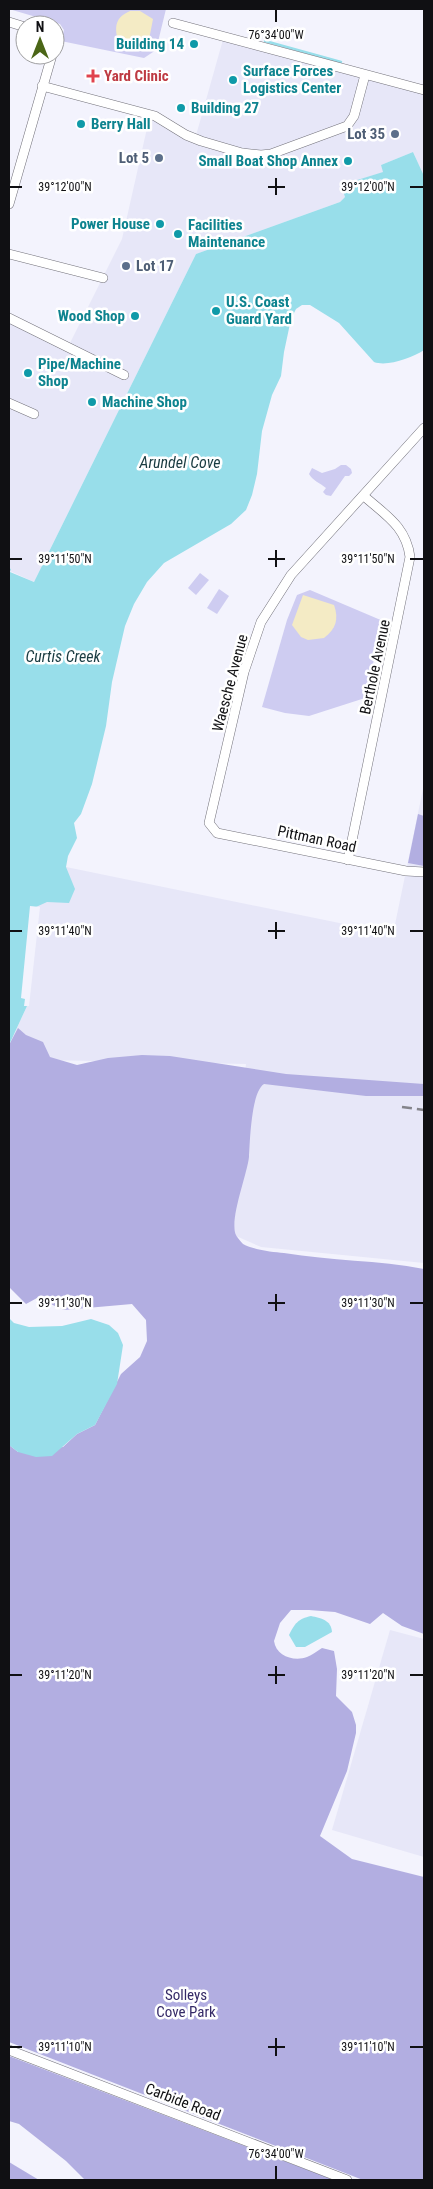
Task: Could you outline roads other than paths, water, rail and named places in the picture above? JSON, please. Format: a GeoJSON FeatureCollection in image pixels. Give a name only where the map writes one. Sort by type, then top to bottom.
{"type":"FeatureCollection","features":[{"type":"Feature","properties":{"kind":"street"},"geometry":{"type":"LineString","coordinates":[[173,23],[424,90]]}},
{"type":"Feature","properties":{"kind":"street"},"geometry":{"type":"LineString","coordinates":[[9,204],[49,65]]}},
{"type":"Feature","properties":{"kind":"street"},"geometry":{"type":"LineString","coordinates":[[42,86],[155,116],[195,139],[242,153],[261,155],[271,154],[347,126],[354,116],[365,74]]}},
{"type":"Feature","properties":{"kind":"street"},"geometry":{"type":"LineString","coordinates":[[9,254],[103,278]]}},
{"type":"Feature","properties":{"kind":"street"},"geometry":{"type":"LineString","coordinates":[[9,318],[124,375]]}},
{"type":"Feature","properties":{"kind":"street"},"geometry":{"type":"LineString","coordinates":[[9,403],[34,414]]}},
{"type":"Feature","properties":{"kind":"street","name":"Waesche Avenue"},"geometry":{"type":"LineString","coordinates":[[209,823],[244,672],[261,622],[291,575],[424,428]]}},
{"type":"Feature","properties":{"kind":"street","name":"Berthole Avenue"},"geometry":{"type":"LineString","coordinates":[[348,860],[410,557],[406,538],[400,528],[364,496]]}},
{"type":"Feature","properties":{"kind":"street","name":"Pittman Road"},"geometry":{"type":"LineString","coordinates":[[209,823],[217,833],[406,871],[424,872]]}},
{"type":"Feature","properties":{"kind":"street","name":"Carbide Road"},"geometry":{"type":"LineString","coordinates":[[9,2050],[347,2180]]}},
{"type":"Feature","properties":{"kind":"water","name":"Arundel Cove"},"geometry":{"type":"Polygon","coordinates":[[[413,152],[424,176],[424,350],[399,361],[374,362],[339,323],[310,305],[302,305],[296,309],[291,319],[281,376],[272,395],[262,431],[257,474],[246,510],[231,524],[164,563],[147,582],[134,604],[125,626],[112,682],[106,726],[92,784],[81,814],[74,823],[77,838],[68,856],[66,867],[75,889],[69,903],[47,902],[36,907],[27,1006],[9,1045],[9,568],[11,569],[10,572],[34,582],[196,254],[340,202],[345,197],[341,185],[383,172],[381,165],[413,152]]]}},
{"type":"Feature","properties":{"kind":"water"},"geometry":{"type":"Polygon","coordinates":[[[9,1318],[14,1323],[29,1327],[62,1326],[91,1319],[109,1325],[118,1333],[123,1345],[117,1384],[95,1425],[77,1434],[52,1456],[36,1457],[18,1452],[9,1445],[9,1318]]]}},
{"type":"Feature","properties":{"kind":"water"},"geometry":{"type":"Polygon","coordinates":[[[311,1616],[328,1622],[332,1632],[305,1647],[296,1647],[289,1635],[297,1622],[311,1616]]]}},
{"type":"Feature","properties":{"kind":"waterway"},"geometry":{"type":"LineString","coordinates":[[265,41],[341,62]]}},
{"type":"Feature","properties":{"kind":"railway"},"geometry":{"type":"LineString","coordinates":[[402,1107],[424,1110]]}},
{"type":"Feature","properties":{"kind":"place","name":"Building 14"},"geometry":{"type":"Point","coordinates":[194,44]}},
{"type":"Feature","properties":{"kind":"place","name":"Yard Clinic"},"geometry":{"type":"Point","coordinates":[93,76]}},
{"type":"Feature","properties":{"kind":"place","name":"Surface Forces Logistics Center"},"geometry":{"type":"Point","coordinates":[233,80]}},
{"type":"Feature","properties":{"kind":"place","name":"Building 27"},"geometry":{"type":"Point","coordinates":[181,108]}},
{"type":"Feature","properties":{"kind":"place","name":"Berry Hall"},"geometry":{"type":"Point","coordinates":[81,124]}},
{"type":"Feature","properties":{"kind":"place","name":"Lot 35"},"geometry":{"type":"Point","coordinates":[395,134]}},
{"type":"Feature","properties":{"kind":"place","name":"Lot 5"},"geometry":{"type":"Point","coordinates":[159,158]}},
{"type":"Feature","properties":{"kind":"place","name":"Small Boat Shop Annex"},"geometry":{"type":"Point","coordinates":[348,161]}},
{"type":"Feature","properties":{"kind":"place","name":"Power House"},"geometry":{"type":"Point","coordinates":[160,224]}},
{"type":"Feature","properties":{"kind":"place","name":"Facilities Maintenance"},"geometry":{"type":"Point","coordinates":[178,234]}},
{"type":"Feature","properties":{"kind":"place","name":"Lot 17"},"geometry":{"type":"Point","coordinates":[126,266]}},
{"type":"Feature","properties":{"kind":"place","name":"U.S. Coast Guard Yard"},"geometry":{"type":"Point","coordinates":[216,311]}},
{"type":"Feature","properties":{"kind":"place","name":"Wood Shop"},"geometry":{"type":"Point","coordinates":[135,316]}},
{"type":"Feature","properties":{"kind":"place","name":"Pipe/Machine Shop"},"geometry":{"type":"Point","coordinates":[28,373]}},
{"type":"Feature","properties":{"kind":"place","name":"Machine Shop"},"geometry":{"type":"Point","coordinates":[92,402]}},
{"type":"Feature","properties":{"kind":"water label","name":"Curtis Creek"},"geometry":{"type":"Point","coordinates":[63,656]}},
{"type":"Feature","properties":{"kind":"park label","name":"Solleys Cove Park"},"geometry":{"type":"Point","coordinates":[186,2004]}}]}
